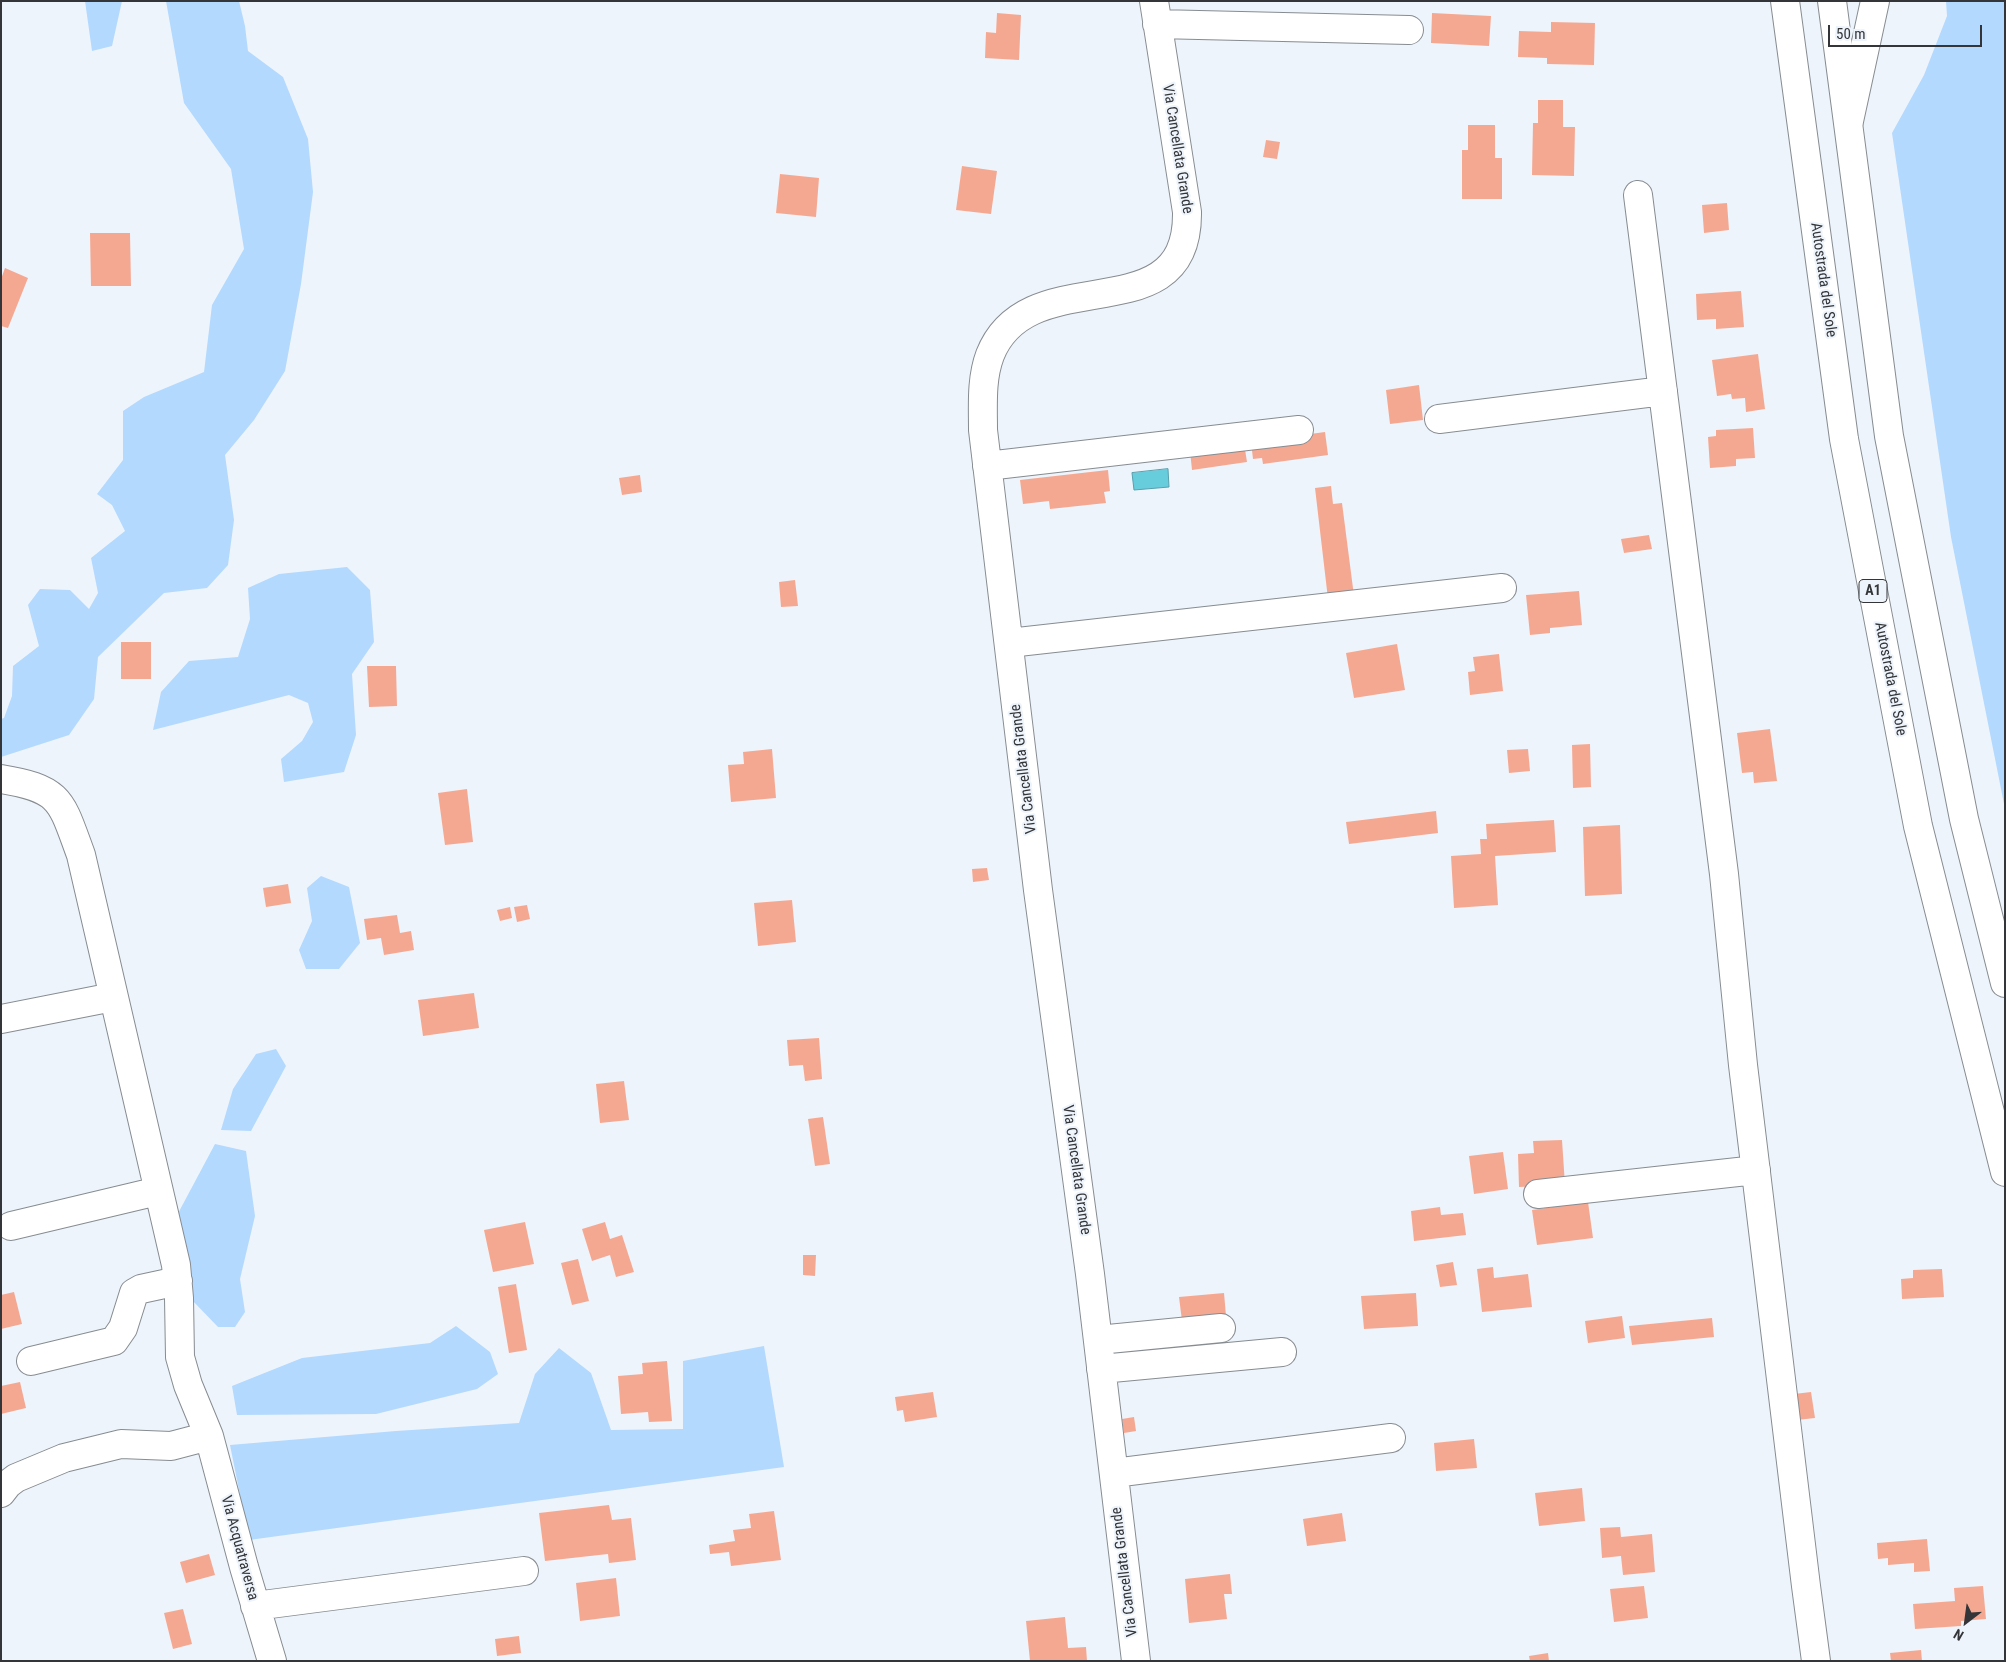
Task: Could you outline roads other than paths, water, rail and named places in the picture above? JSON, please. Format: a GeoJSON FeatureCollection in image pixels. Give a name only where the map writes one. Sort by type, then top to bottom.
{"type":"FeatureCollection","features":[{"type":"Feature","properties":{"kind":"main road","name":"Autostrada del Sole"},"geometry":{"type":"LineString","coordinates":[[1785,1],[1844,439],[1918,826],[2005,1172]]}},
{"type":"Feature","properties":{"kind":"main road"},"geometry":{"type":"LineString","coordinates":[[1832,1],[1889,436],[1964,819],[2005,983]]}},
{"type":"Feature","properties":{"kind":"main road"},"geometry":{"type":"LineString","coordinates":[[1848,125],[1875,1]]}},
{"type":"Feature","properties":{"kind":"main road"},"geometry":{"type":"LineString","coordinates":[[1156,13],[1409,30]]}},
{"type":"Feature","properties":{"kind":"main road","name":"Via Cancellata Grande"},"geometry":{"type":"LineString","coordinates":[[1136,1661],[1098,1340],[1038,890],[983,430],[985,373],[990,355],[999,338],[1006,331],[1022,317],[1052,302],[1131,288],[1153,281],[1170,266],[1182,247],[1186,236],[1187,212],[1156,13]]}},
{"type":"Feature","properties":{"kind":"main road"},"geometry":{"type":"LineString","coordinates":[[1638,195],[1723,864],[1743,1065],[1816,1661]]}},
{"type":"Feature","properties":{"kind":"main road"},"geometry":{"type":"LineString","coordinates":[[1439,419],[1662,391]]}},
{"type":"Feature","properties":{"kind":"main road"},"geometry":{"type":"LineString","coordinates":[[987,466],[1299,430]]}},
{"type":"Feature","properties":{"kind":"main road"},"geometry":{"type":"LineString","coordinates":[[1008,643],[1502,588]]}},
{"type":"Feature","properties":{"kind":"main road","name":"Via Acquatraversa"},"geometry":{"type":"LineString","coordinates":[[1,779],[21,782],[42,790],[55,798],[62,807],[81,855],[176,1265],[180,1357],[188,1385],[209,1436],[255,1606],[272,1661]]}},
{"type":"Feature","properties":{"kind":"main road"},"geometry":{"type":"LineString","coordinates":[[1,1019],[113,997]]}},
{"type":"Feature","properties":{"kind":"main road"},"geometry":{"type":"LineString","coordinates":[[1538,1194],[1756,1170]]}},
{"type":"Feature","properties":{"kind":"main road"},"geometry":{"type":"LineString","coordinates":[[11,1226],[158,1191]]}},
{"type":"Feature","properties":{"kind":"main road"},"geometry":{"type":"LineString","coordinates":[[32,1360],[114,1342],[123,1328],[134,1293],[141,1289],[178,1281]]}},
{"type":"Feature","properties":{"kind":"main road"},"geometry":{"type":"LineString","coordinates":[[1098,1340],[1221,1328]]}},
{"type":"Feature","properties":{"kind":"main road"},"geometry":{"type":"LineString","coordinates":[[1101,1369],[1282,1352]]}},
{"type":"Feature","properties":{"kind":"main road"},"geometry":{"type":"LineString","coordinates":[[1,1493],[16,1478],[64,1458],[121,1444],[171,1446],[209,1436]]}},
{"type":"Feature","properties":{"kind":"main road"},"geometry":{"type":"LineString","coordinates":[[1114,1473],[1391,1438]]}},
{"type":"Feature","properties":{"kind":"main road"},"geometry":{"type":"LineString","coordinates":[[255,1606],[524,1571]]}}]}
